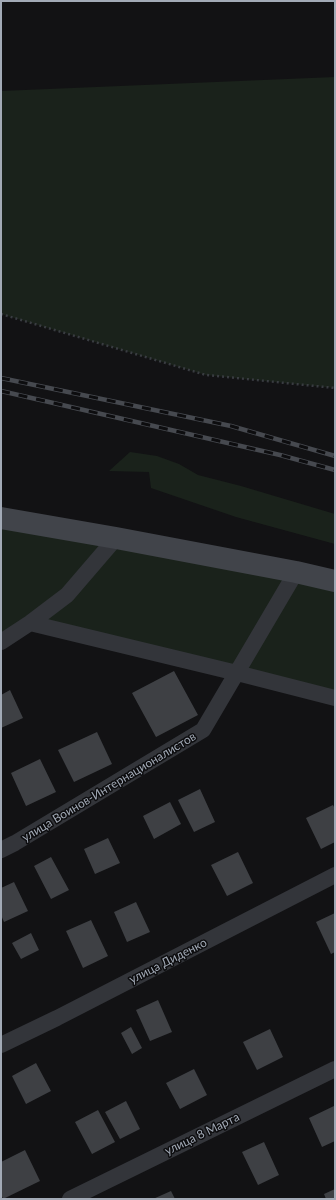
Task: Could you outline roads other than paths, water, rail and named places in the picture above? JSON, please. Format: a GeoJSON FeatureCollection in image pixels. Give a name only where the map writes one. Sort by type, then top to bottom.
{"type":"FeatureCollection","features":[{"type":"Feature","properties":{"kind":"street"},"geometry":{"type":"LineString","coordinates":[[1,518],[296,572],[335,582]]}},
{"type":"Feature","properties":{"kind":"street"},"geometry":{"type":"LineString","coordinates":[[1,642],[30,623],[67,595],[116,538]]}},
{"type":"Feature","properties":{"kind":"street","name":"улица Воинов-Интернационалистов"},"geometry":{"type":"LineString","coordinates":[[1,850],[203,730],[296,572]]}},
{"type":"Feature","properties":{"kind":"street"},"geometry":{"type":"LineString","coordinates":[[30,623],[335,698]]}},
{"type":"Feature","properties":{"kind":"street","name":"улица Диденко"},"geometry":{"type":"LineString","coordinates":[[1,1045],[57,1018],[335,875]]}},
{"type":"Feature","properties":{"kind":"street","name":"улица 8 Марта"},"geometry":{"type":"LineString","coordinates":[[70,1199],[335,1069]]}},
{"type":"Feature","properties":{"kind":"railway"},"geometry":{"type":"LineString","coordinates":[[1,378],[231,426],[335,456]]}},
{"type":"Feature","properties":{"kind":"railway"},"geometry":{"type":"LineString","coordinates":[[1,391],[280,455],[335,470]]}}]}
